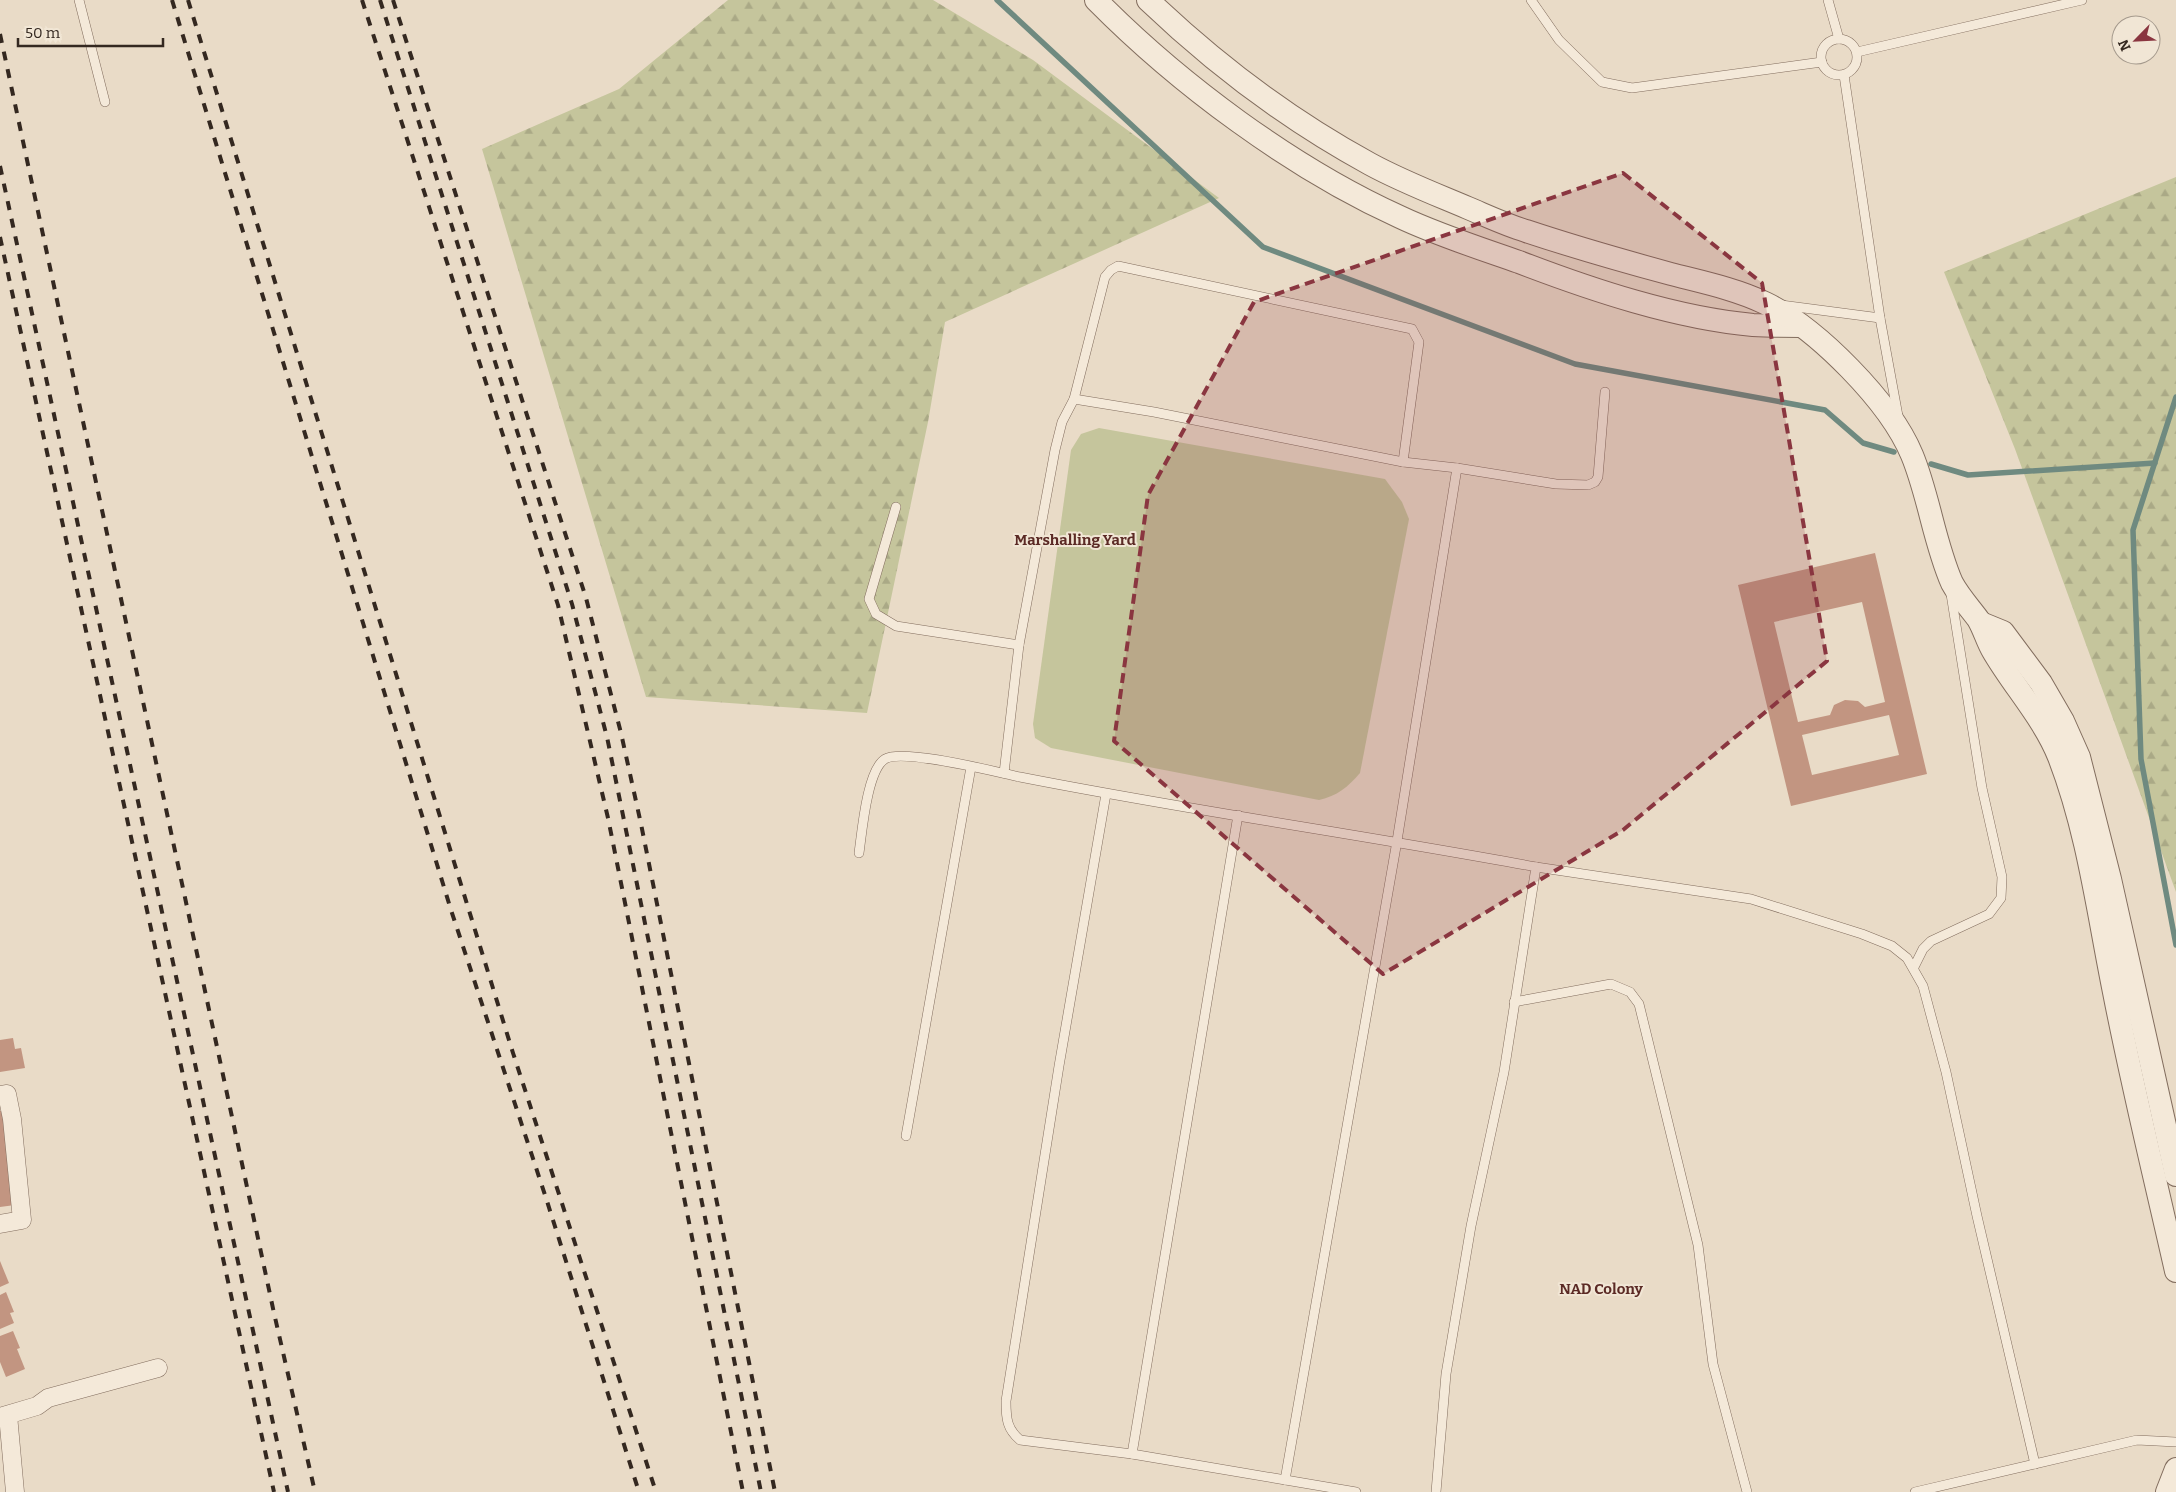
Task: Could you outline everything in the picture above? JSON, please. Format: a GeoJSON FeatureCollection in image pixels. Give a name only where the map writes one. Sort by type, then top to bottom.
{"type":"FeatureCollection","features":[{"type":"Feature","properties":{"kind":"street"},"geometry":{"type":"LineString","coordinates":[[1096,0],[1166,64],[1225,111],[1292,156],[1360,198],[1401,218],[1565,280],[1658,307],[1727,322],[1754,325],[1802,326]]}},
{"type":"Feature","properties":{"kind":"street"},"geometry":{"type":"LineString","coordinates":[[1148,0],[1195,43],[1302,124],[1373,166],[1426,191],[1520,229],[1622,261],[1722,288],[1765,302],[1802,326],[1844,364],[1871,395],[1902,438],[1911,454],[1947,571],[1956,590],[1981,623],[1990,647],[2045,730],[2057,753],[2093,879],[2114,993],[2176,1270]]}},
{"type":"Feature","properties":{"kind":"street"},"geometry":{"type":"LineString","coordinates":[[1981,623],[2003,632],[2041,683],[2063,721],[2079,757],[2110,879],[2176,1175]]}},
{"type":"Feature","properties":{"kind":"street"},"geometry":{"type":"LineString","coordinates":[[0,1095],[7,1094],[12,1119],[22,1220],[0,1224]]}},
{"type":"Feature","properties":{"kind":"street"},"geometry":{"type":"LineString","coordinates":[[15,1492],[4,1416],[37,1406],[48,1398],[158,1368]]}},
{"type":"Feature","properties":{"kind":"street"},"geometry":{"type":"LineString","coordinates":[[2167,1492],[2176,1469]]}},
{"type":"Feature","properties":{"kind":"lane"},"geometry":{"type":"LineString","coordinates":[[79,0],[105,102]]}},
{"type":"Feature","properties":{"kind":"lane"},"geometry":{"type":"LineString","coordinates":[[1531,0],[1559,40],[1602,82],[1632,88],[1822,62]]}},
{"type":"Feature","properties":{"kind":"lane"},"geometry":{"type":"LineString","coordinates":[[1828,0],[1839,39]]}},
{"type":"Feature","properties":{"kind":"lane"},"geometry":{"type":"LineString","coordinates":[[1857,52],[2082,0]]}},
{"type":"Feature","properties":{"kind":"lane"},"geometry":{"type":"LineString","coordinates":[[1839,39],[1848,41],[1857,52],[1855,66],[1844,75],[1830,73],[1822,62],[1824,48],[1828,42],[1839,39]]}},
{"type":"Feature","properties":{"kind":"lane"},"geometry":{"type":"LineString","coordinates":[[1844,75],[1880,318],[1902,438]]}},
{"type":"Feature","properties":{"kind":"lane"},"geometry":{"type":"LineString","coordinates":[[1004,773],[1018,645],[1055,450],[1062,422],[1074,399],[1105,278],[1111,270],[1118,266],[1412,329],[1420,342],[1403,462]]}},
{"type":"Feature","properties":{"kind":"lane"},"geometry":{"type":"LineString","coordinates":[[1765,302],[1880,318]]}},
{"type":"Feature","properties":{"kind":"lane"},"geometry":{"type":"LineString","coordinates":[[1074,399],[1154,412],[1403,462],[1457,468],[1556,484],[1588,485],[1595,482],[1600,459],[1605,392]]}},
{"type":"Feature","properties":{"kind":"lane"},"geometry":{"type":"LineString","coordinates":[[1285,1480],[1396,841],[1457,468]]}},
{"type":"Feature","properties":{"kind":"lane"},"geometry":{"type":"LineString","coordinates":[[896,507],[869,599],[876,614],[896,626],[1018,645]]}},
{"type":"Feature","properties":{"kind":"lane"},"geometry":{"type":"LineString","coordinates":[[1914,967],[1922,949],[1931,941],[1989,914],[2001,898],[2002,877],[1982,788],[1947,571]]}},
{"type":"Feature","properties":{"kind":"lane"},"geometry":{"type":"LineString","coordinates":[[859,853],[871,785],[876,768],[884,759],[894,756],[913,757],[1106,794],[1396,841],[1536,867],[1751,899],[1821,920],[1892,946],[1907,958],[1924,986],[1946,1072],[1977,1216],[2035,1464]]}},
{"type":"Feature","properties":{"kind":"lane"},"geometry":{"type":"LineString","coordinates":[[906,1136],[971,767]]}},
{"type":"Feature","properties":{"kind":"lane"},"geometry":{"type":"LineString","coordinates":[[1106,794],[1059,1066],[1006,1401],[1006,1421],[1011,1432],[1020,1440],[1132,1454],[1356,1492]]}},
{"type":"Feature","properties":{"kind":"lane"},"geometry":{"type":"LineString","coordinates":[[1132,1454],[1238,815]]}},
{"type":"Feature","properties":{"kind":"lane"},"geometry":{"type":"LineString","coordinates":[[1436,1492],[1446,1374],[1471,1226],[1504,1072],[1536,867]]}},
{"type":"Feature","properties":{"kind":"lane"},"geometry":{"type":"LineString","coordinates":[[1514,1002],[1611,984],[1630,992],[1639,1004],[1698,1245],[1713,1364],[1747,1492]]}},
{"type":"Feature","properties":{"kind":"lane"},"geometry":{"type":"LineString","coordinates":[[1915,1492],[2137,1440],[2176,1442]]}},
{"type":"Feature","properties":{"kind":"highlighted area"},"geometry":{"type":"Polygon","coordinates":[[[1623,173],[1762,283],[1827,661],[1623,830],[1383,974],[1114,741],[1148,495],[1254,302],[1623,173]]]}},
{"type":"Feature","properties":{"kind":"green space"},"geometry":{"type":"Polygon","coordinates":[[[728,0],[933,0],[1033,60],[1219,198],[945,322],[928,422],[867,713],[646,697],[482,149],[619,89],[728,0]]]}},
{"type":"Feature","properties":{"kind":"green space"},"geometry":{"type":"Polygon","coordinates":[[[2176,177],[2176,892],[2015,449],[1944,272],[2176,177]]]}},
{"type":"Feature","properties":{"kind":"green space"},"geometry":{"type":"Polygon","coordinates":[[[1099,428],[1385,479],[1402,502],[1409,519],[1360,773],[1342,790],[1319,800],[1051,748],[1035,738],[1033,724],[1071,450],[1081,434],[1099,428]]]}},
{"type":"Feature","properties":{"kind":"building"},"geometry":{"type":"Polygon","coordinates":[[[1875,553],[1927,774],[1791,806],[1738,585],[1875,553]],[[1862,602],[1774,622],[1798,722],[1830,715],[1834,705],[1845,700],[1858,701],[1865,707],[1885,702],[1862,602]],[[1889,715],[1802,735],[1812,775],[1899,755],[1889,715]]]}},
{"type":"Feature","properties":{"kind":"building"},"geometry":{"type":"Polygon","coordinates":[[[13,1038],[15,1049],[21,1048],[25,1068],[0,1072],[0,1040],[13,1038]]]}},
{"type":"Feature","properties":{"kind":"building"},"geometry":{"type":"Polygon","coordinates":[[[4,1110],[15,1205],[0,1207],[0,1111],[4,1110]]]}},
{"type":"Feature","properties":{"kind":"building"},"geometry":{"type":"Polygon","coordinates":[[[0,1261],[9,1283],[0,1287],[0,1261]]]}},
{"type":"Feature","properties":{"kind":"building"},"geometry":{"type":"Polygon","coordinates":[[[6,1292],[14,1312],[10,1313],[14,1323],[0,1329],[0,1295],[6,1292]]]}},
{"type":"Feature","properties":{"kind":"building"},"geometry":{"type":"Polygon","coordinates":[[[13,1331],[20,1348],[17,1349],[25,1369],[6,1377],[0,1362],[0,1336],[13,1331]]]}},
{"type":"Feature","properties":{"kind":"waterway"},"geometry":{"type":"LineString","coordinates":[[997,0],[1263,247],[1575,364],[1825,410],[1863,443],[1894,452]]}},
{"type":"Feature","properties":{"kind":"waterway"},"geometry":{"type":"LineString","coordinates":[[2176,397],[2133,530],[2141,759],[2176,945]]}},
{"type":"Feature","properties":{"kind":"waterway"},"geometry":{"type":"LineString","coordinates":[[1931,464],[1968,475],[2155,463]]}},
{"type":"Feature","properties":{"kind":"railway"},"geometry":{"type":"LineString","coordinates":[[172,0],[451,910],[546,1198],[639,1492]]}},
{"type":"Feature","properties":{"kind":"railway"},"geometry":{"type":"LineString","coordinates":[[188,0],[513,1053],[656,1492]]}},
{"type":"Feature","properties":{"kind":"railway"},"geometry":{"type":"LineString","coordinates":[[362,0],[558,605],[608,818],[743,1492]]}},
{"type":"Feature","properties":{"kind":"railway"},"geometry":{"type":"LineString","coordinates":[[380,0],[572,604],[607,737],[761,1492]]}},
{"type":"Feature","properties":{"kind":"railway"},"geometry":{"type":"LineString","coordinates":[[393,0],[586,598],[621,733],[641,824],[775,1492]]}},
{"type":"Feature","properties":{"kind":"railway"},"geometry":{"type":"LineString","coordinates":[[0,34],[274,1313],[315,1492]]}},
{"type":"Feature","properties":{"kind":"railway"},"geometry":{"type":"LineString","coordinates":[[0,166],[288,1492]]}},
{"type":"Feature","properties":{"kind":"railway"},"geometry":{"type":"LineString","coordinates":[[0,237],[274,1492]]}},
{"type":"Feature","properties":{"kind":"district","name":"Marshalling Yard"},"geometry":{"type":"Point","coordinates":[1075,540]}},
{"type":"Feature","properties":{"kind":"district","name":"NAD Colony"},"geometry":{"type":"Point","coordinates":[1601,1289]}}]}
